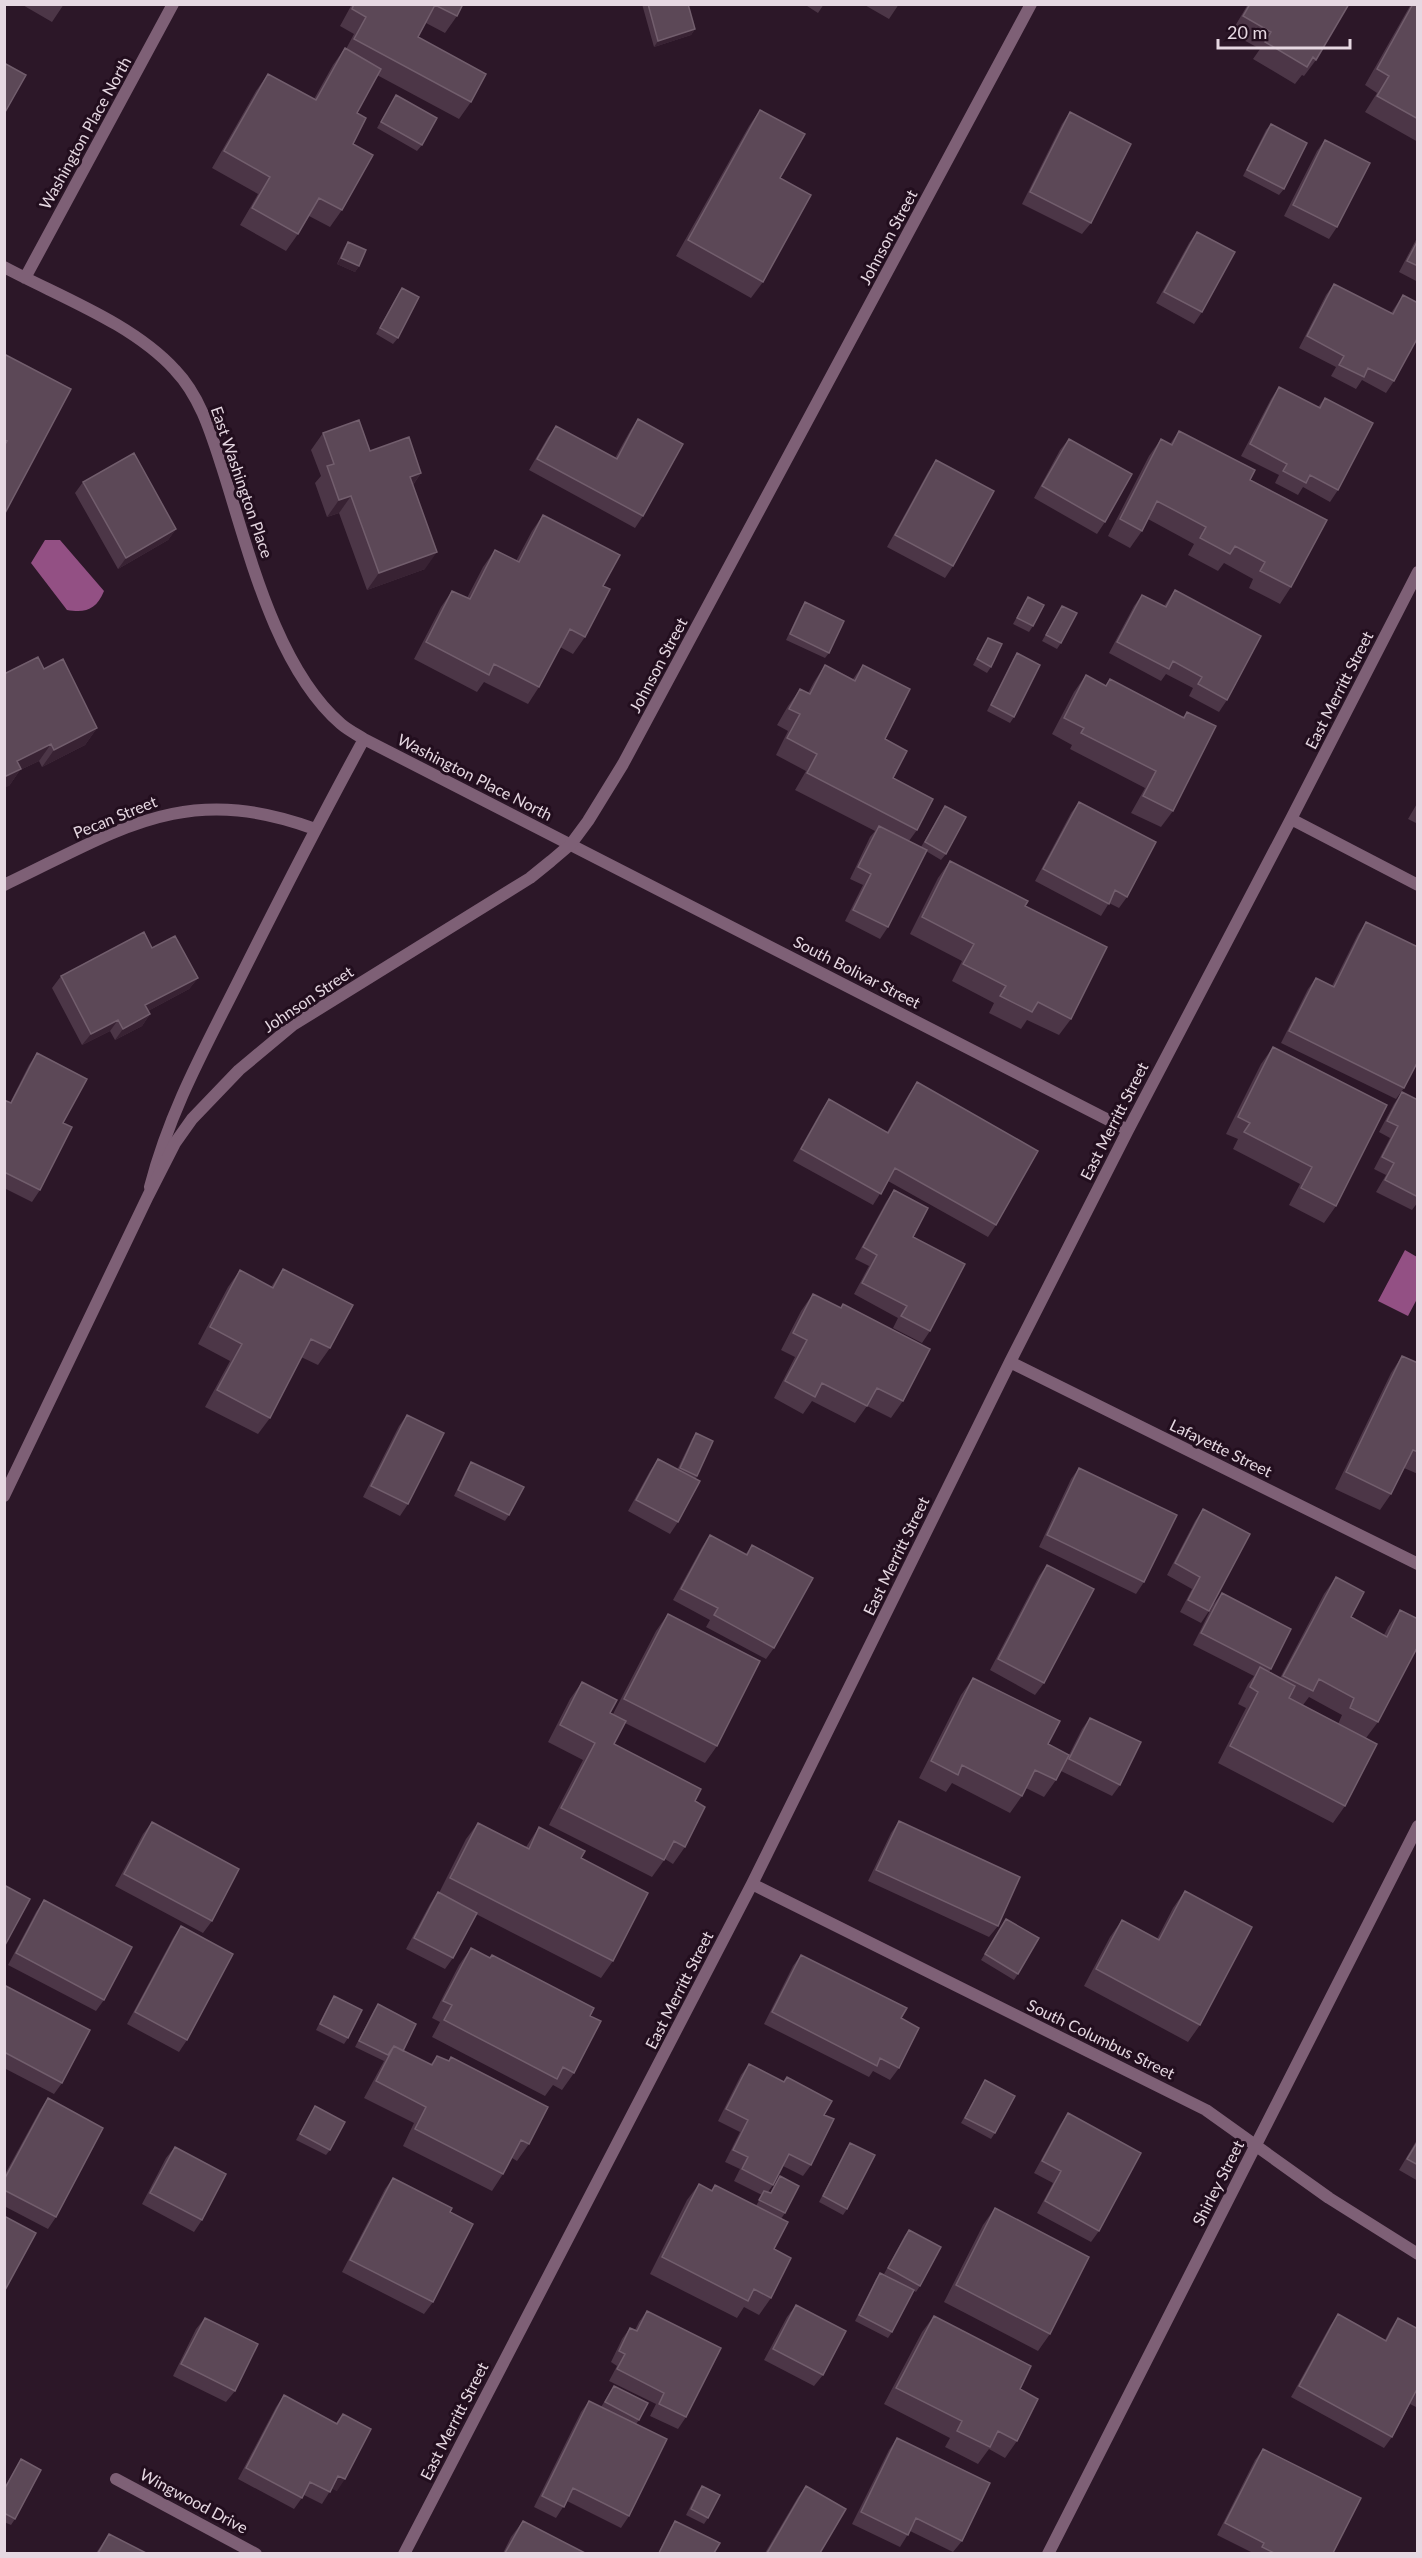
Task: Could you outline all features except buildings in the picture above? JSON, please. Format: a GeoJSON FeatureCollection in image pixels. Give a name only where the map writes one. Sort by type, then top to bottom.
{"type":"FeatureCollection","features":[{"type":"Feature","properties":{"kind":"street","name":"Washington Place North"},"geometry":{"type":"LineString","coordinates":[[25,278],[173,4]]}},
{"type":"Feature","properties":{"kind":"street","name":"Johnson Street"},"geometry":{"type":"LineString","coordinates":[[4,1496],[147,1196],[192,1119],[239,1070],[293,1025],[530,878],[571,844],[623,764],[1031,4]]}},
{"type":"Feature","properties":{"kind":"street","name":"East Washington Place"},"geometry":{"type":"LineString","coordinates":[[4,267],[138,339],[175,369],[188,385],[210,429],[275,626],[309,687],[341,724],[364,739]]}},
{"type":"Feature","properties":{"kind":"street","name":"East Merritt Street"},"geometry":{"type":"LineString","coordinates":[[404,2553],[752,1884],[1010,1362],[1418,572]]}},
{"type":"Feature","properties":{"kind":"street","name":"Washington Place North"},"geometry":{"type":"LineString","coordinates":[[364,739],[571,844]]}},
{"type":"Feature","properties":{"kind":"street","name":"Johnson Street"},"geometry":{"type":"LineString","coordinates":[[147,1196],[161,1144],[182,1092],[315,829],[364,739]]}},
{"type":"Feature","properties":{"kind":"street","name":"Pecan Street"},"geometry":{"type":"LineString","coordinates":[[4,885],[119,830],[169,813],[197,808],[262,813],[315,829]]}},
{"type":"Feature","properties":{"kind":"street"},"geometry":{"type":"LineString","coordinates":[[1291,819],[1418,885]]}},
{"type":"Feature","properties":{"kind":"street","name":"South Bolivar Street"},"geometry":{"type":"LineString","coordinates":[[571,844],[1128,1130]]}},
{"type":"Feature","properties":{"kind":"street","name":"Lafayette Street"},"geometry":{"type":"LineString","coordinates":[[1010,1362],[1418,1564]]}},
{"type":"Feature","properties":{"kind":"street","name":"Shirley Street"},"geometry":{"type":"LineString","coordinates":[[1048,2553],[1418,1826]]}},
{"type":"Feature","properties":{"kind":"street","name":"South Columbus Street"},"geometry":{"type":"LineString","coordinates":[[752,1884],[1206,2110],[1329,2198],[1418,2254]]}},
{"type":"Feature","properties":{"kind":"street","name":"Wingwood Drive"},"geometry":{"type":"LineString","coordinates":[[116,2479],[256,2553]]}},
{"type":"Feature","properties":{"kind":"shaded area"},"geometry":{"type":"Polygon","coordinates":[[[45,540],[60,540],[104,591],[98,602],[90,609],[67,610],[31,563],[45,540]]]}},
{"type":"Feature","properties":{"kind":"shaded area"},"geometry":{"type":"Polygon","coordinates":[[[1405,1250],[1417,1257],[1417,1299],[1408,1316],[1378,1301],[1405,1250]]]}}]}
